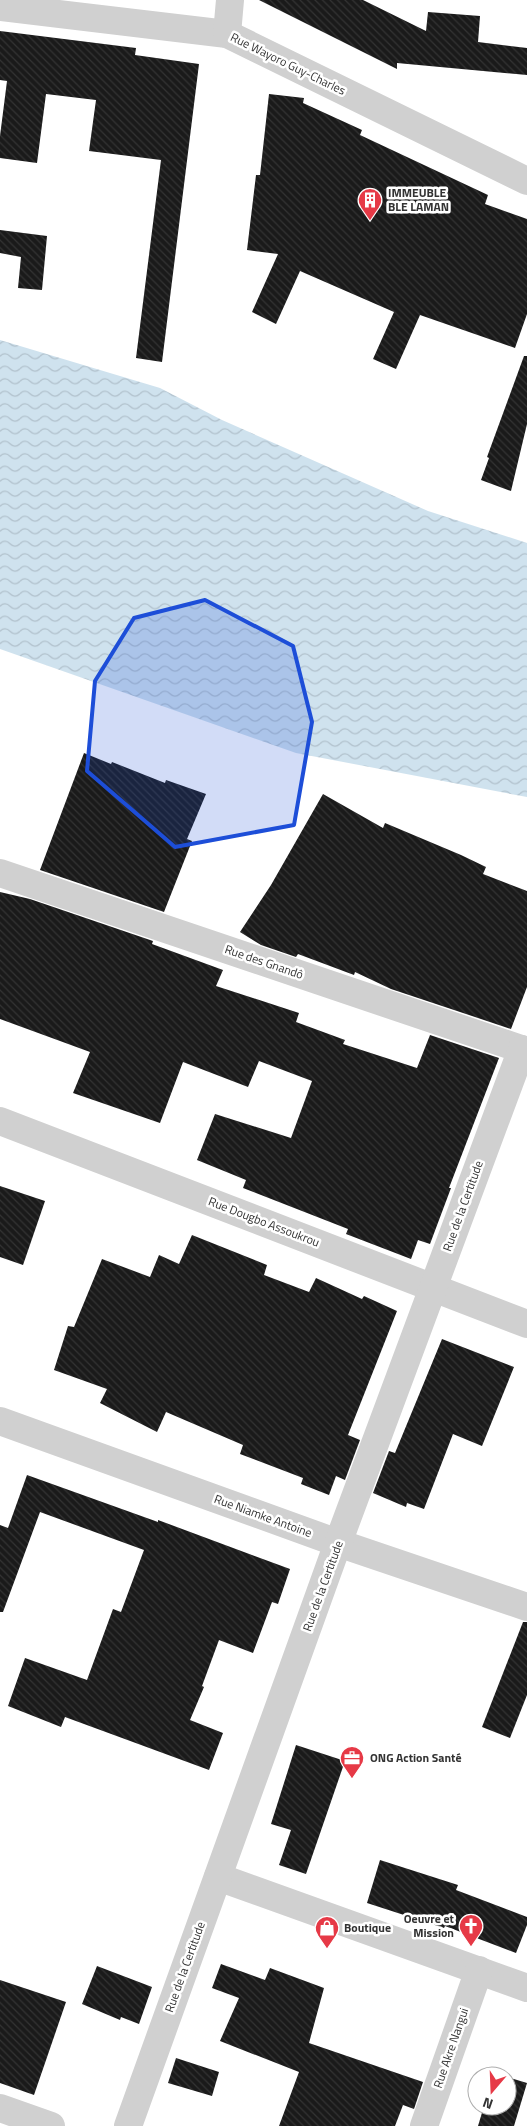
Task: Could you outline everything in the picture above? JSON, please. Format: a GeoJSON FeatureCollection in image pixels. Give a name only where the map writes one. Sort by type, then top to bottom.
{"type":"FeatureCollection","features":[{"type":"Feature","properties":{"kind":"street"},"geometry":{"type":"LineString","coordinates":[[227,34],[230,0]]}},
{"type":"Feature","properties":{"kind":"street","name":"Rue Wayoro Guy-Charles"},"geometry":{"type":"LineString","coordinates":[[0,7],[227,34],[527,181]]}},
{"type":"Feature","properties":{"kind":"street","name":"Rue des Gnandô"},"geometry":{"type":"LineString","coordinates":[[0,873],[524,1050]]}},
{"type":"Feature","properties":{"kind":"street","name":"Rue de la Certitude"},"geometry":{"type":"LineString","coordinates":[[128,2126],[338,1543],[524,1050]]}},
{"type":"Feature","properties":{"kind":"street","name":"Rue Dougbo Assoukrou"},"geometry":{"type":"LineString","coordinates":[[0,1120],[527,1324]]}},
{"type":"Feature","properties":{"kind":"street","name":"Rue Niamke Antoine"},"geometry":{"type":"LineString","coordinates":[[0,1421],[338,1543],[527,1607]]}},
{"type":"Feature","properties":{"kind":"street"},"geometry":{"type":"LineString","coordinates":[[218,1877],[527,1988]]}},
{"type":"Feature","properties":{"kind":"street","name":"Rue Akre Nangui"},"geometry":{"type":"LineString","coordinates":[[424,2126],[479,1970]]}},
{"type":"Feature","properties":{"kind":"street"},"geometry":{"type":"LineString","coordinates":[[0,2108],[51,2126]]}},
{"type":"Feature","properties":{"kind":"highlighted area"},"geometry":{"type":"Polygon","coordinates":[[[205,600],[293,646],[312,722],[294,825],[175,847],[87,771],[95,681],[134,618],[205,600]]]}},
{"type":"Feature","properties":{"kind":"water"},"geometry":{"type":"Polygon","coordinates":[[[0,340],[160,388],[222,420],[428,511],[527,543],[527,797],[296,753],[0,649],[0,340]]]}},
{"type":"Feature","properties":{"kind":"building"},"geometry":{"type":"Polygon","coordinates":[[[259,0],[363,0],[426,31],[428,12],[480,16],[478,42],[527,48],[527,75],[397,63],[397,69],[259,0]]]}},
{"type":"Feature","properties":{"kind":"building"},"geometry":{"type":"Polygon","coordinates":[[[0,31],[136,48],[135,55],[199,64],[162,362],[136,358],[161,160],[89,151],[96,100],[46,94],[37,163],[0,158],[0,136],[7,81],[0,80],[0,31]]]}},
{"type":"Feature","properties":{"kind":"building"},"geometry":{"type":"Polygon","coordinates":[[[269,94],[304,98],[303,103],[362,130],[360,135],[488,195],[485,204],[527,219],[527,314],[515,348],[420,315],[396,369],[373,359],[394,312],[300,271],[276,324],[252,312],[278,254],[247,250],[256,175],[260,175],[269,94]]]}},
{"type":"Feature","properties":{"kind":"building"},"geometry":{"type":"Polygon","coordinates":[[[0,230],[47,236],[42,290],[18,288],[21,257],[0,253],[0,230]]]}},
{"type":"Feature","properties":{"kind":"building"},"geometry":{"type":"Polygon","coordinates":[[[524,356],[527,356],[527,424],[511,491],[481,480],[489,458],[487,457],[524,356]]]}},
{"type":"Feature","properties":{"kind":"building"},"geometry":{"type":"Polygon","coordinates":[[[84,753],[165,783],[166,780],[206,794],[187,839],[192,841],[164,912],[40,870],[84,753]]]}},
{"type":"Feature","properties":{"kind":"building"},"geometry":{"type":"Polygon","coordinates":[[[323,794],[383,828],[385,823],[461,855],[486,867],[483,874],[527,891],[527,987],[511,1029],[391,989],[355,972],[354,975],[298,954],[296,957],[261,945],[240,932],[271,885],[323,794]]]}},
{"type":"Feature","properties":{"kind":"building"},"geometry":{"type":"Polygon","coordinates":[[[0,892],[30,899],[153,941],[152,944],[223,970],[216,986],[299,1013],[296,1022],[345,1040],[343,1044],[417,1068],[430,1035],[499,1058],[449,1188],[451,1188],[430,1244],[418,1240],[411,1259],[346,1234],[348,1229],[243,1188],[246,1180],[197,1160],[215,1114],[291,1138],[312,1081],[259,1061],[248,1087],[183,1062],[160,1123],[73,1093],[90,1052],[0,1019],[0,892]]]}},
{"type":"Feature","properties":{"kind":"building"},"geometry":{"type":"Polygon","coordinates":[[[0,1186],[45,1201],[23,1265],[0,1257],[0,1186]]]}},
{"type":"Feature","properties":{"kind":"building"},"geometry":{"type":"Polygon","coordinates":[[[192,1235],[267,1265],[264,1275],[309,1292],[316,1278],[362,1299],[364,1296],[397,1311],[348,1435],[360,1440],[345,1480],[336,1476],[329,1495],[301,1484],[303,1478],[240,1454],[243,1445],[166,1412],[157,1432],[100,1403],[107,1389],[54,1370],[68,1326],[74,1327],[102,1259],[150,1277],[159,1255],[179,1264],[192,1235]]]}},
{"type":"Feature","properties":{"kind":"building"},"geometry":{"type":"Polygon","coordinates":[[[442,1339],[514,1367],[482,1446],[453,1434],[424,1509],[407,1503],[406,1507],[373,1493],[389,1451],[395,1453],[442,1339]]]}},
{"type":"Feature","properties":{"kind":"building"},"geometry":{"type":"Polygon","coordinates":[[[27,1475],[158,1522],[158,1520],[290,1569],[278,1604],[272,1602],[253,1653],[219,1640],[202,1686],[204,1687],[190,1720],[223,1733],[209,1770],[65,1717],[61,1727],[8,1706],[25,1658],[87,1680],[113,1609],[121,1612],[144,1550],[40,1512],[3,1612],[0,1612],[0,1525],[8,1528],[27,1475]]]}},
{"type":"Feature","properties":{"kind":"building"},"geometry":{"type":"Polygon","coordinates":[[[523,1622],[527,1622],[527,1695],[510,1738],[482,1727],[523,1622]]]}},
{"type":"Feature","properties":{"kind":"building"},"geometry":{"type":"Polygon","coordinates":[[[296,1745],[345,1761],[306,1874],[279,1865],[291,1830],[271,1824],[296,1745]]]}},
{"type":"Feature","properties":{"kind":"building"},"geometry":{"type":"Polygon","coordinates":[[[380,1860],[458,1885],[456,1890],[527,1917],[527,1925],[516,1953],[445,1926],[444,1928],[367,1903],[380,1860]]]}},
{"type":"Feature","properties":{"kind":"building"},"geometry":{"type":"Polygon","coordinates":[[[221,1964],[265,1980],[270,1968],[324,1988],[309,2043],[423,2082],[414,2109],[403,2105],[395,2126],[279,2126],[299,2072],[220,2041],[239,1998],[212,1988],[221,1964]]]}},
{"type":"Feature","properties":{"kind":"building"},"geometry":{"type":"Polygon","coordinates":[[[97,1966],[152,1987],[139,2024],[121,2017],[120,2020],[82,2004],[97,1966]]]}},
{"type":"Feature","properties":{"kind":"building"},"geometry":{"type":"Polygon","coordinates":[[[0,1980],[66,2002],[34,2095],[0,2083],[0,1980]]]}},
{"type":"Feature","properties":{"kind":"building"},"geometry":{"type":"Polygon","coordinates":[[[176,2058],[219,2072],[212,2096],[168,2083],[176,2058]]]}},
{"type":"Feature","properties":{"kind":"building"},"geometry":{"type":"Polygon","coordinates":[[[517,2080],[527,2083],[514,2126],[478,2126],[481,2116],[517,2116],[517,2080]]]}},
{"type":"Feature","properties":{"kind":"place","name":"IMMEUBLE BLE LAMAN"},"geometry":{"type":"Point","coordinates":[370,221]}},
{"type":"Feature","properties":{"kind":"place","name":"ONG Action Santé"},"geometry":{"type":"Point","coordinates":[352,1779]}},
{"type":"Feature","properties":{"kind":"place","name":"Oeuvre et Mission"},"geometry":{"type":"Point","coordinates":[471,1947]}},
{"type":"Feature","properties":{"kind":"place","name":"Boutique"},"geometry":{"type":"Point","coordinates":[327,1949]}}]}
